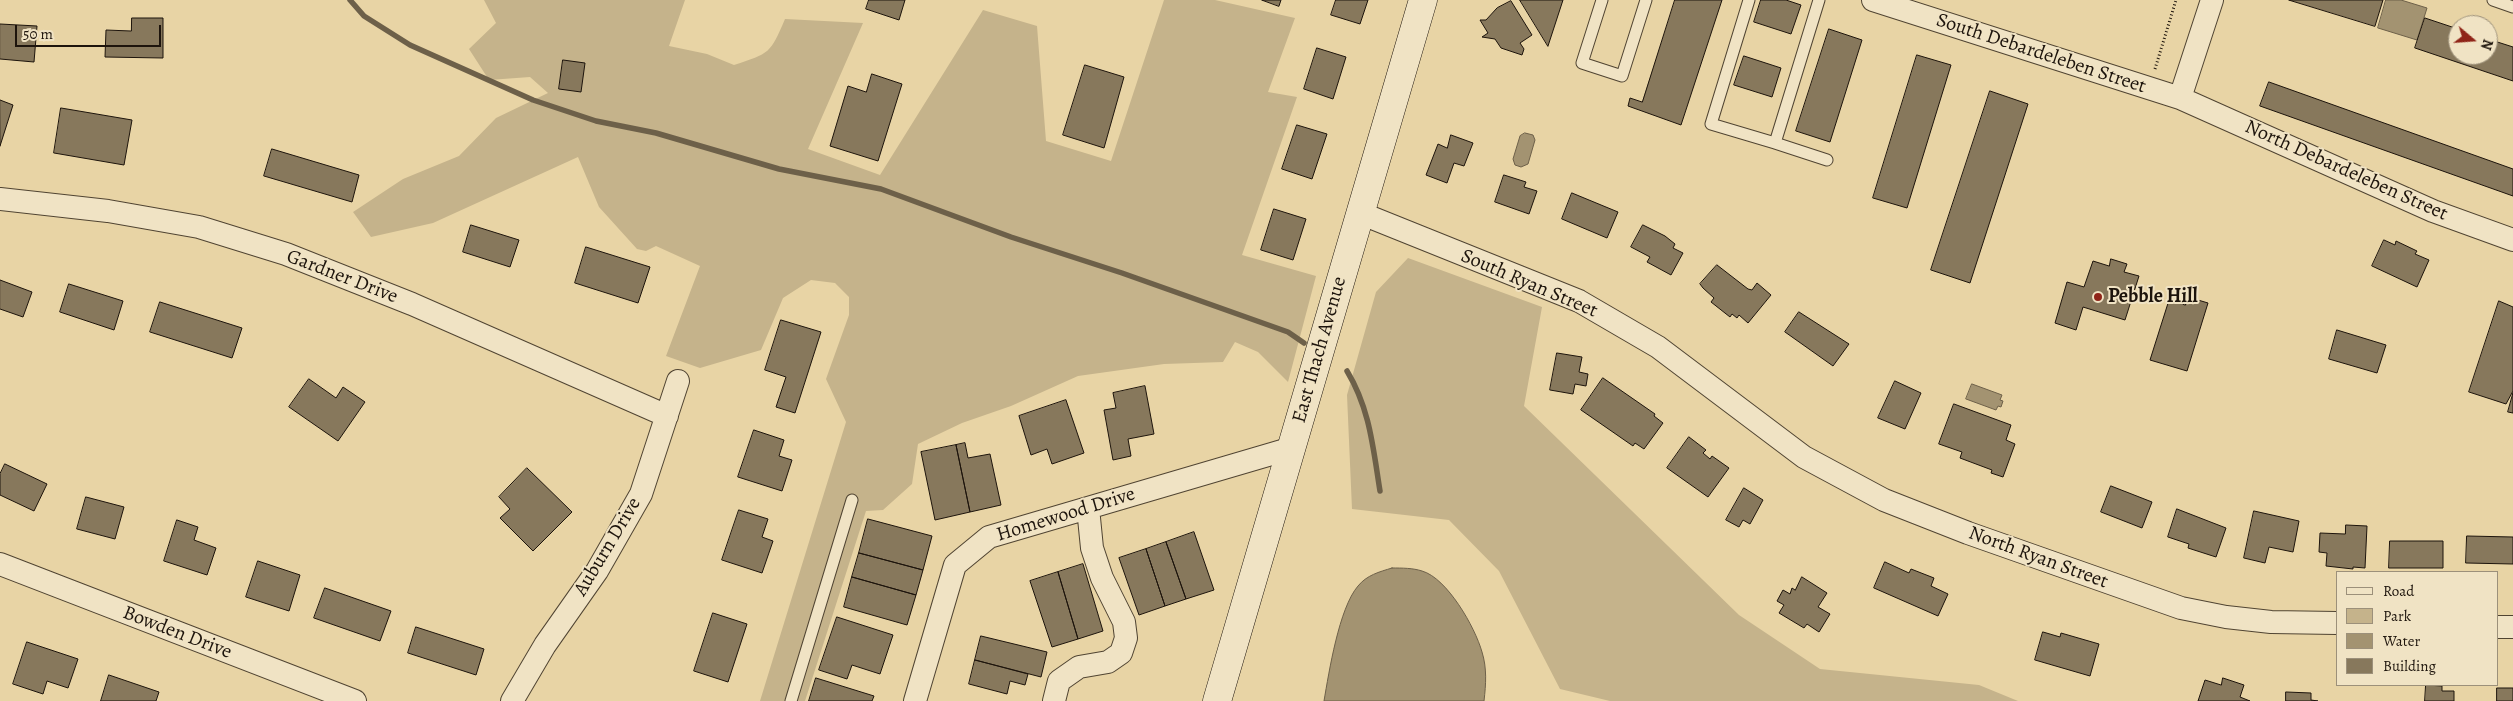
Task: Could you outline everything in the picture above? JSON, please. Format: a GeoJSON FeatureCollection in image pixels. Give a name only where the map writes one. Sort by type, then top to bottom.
{"type":"FeatureCollection","features":[{"type":"Feature","properties":{"kind":"street","name":"East Thach Avenue"},"geometry":{"type":"LineString","coordinates":[[1217,701],[1423,0]]}},
{"type":"Feature","properties":{"kind":"street","name":"South Debardeleben Street"},"geometry":{"type":"LineString","coordinates":[[1873,0],[2180,98]]}},
{"type":"Feature","properties":{"kind":"street"},"geometry":{"type":"LineString","coordinates":[[2180,98],[2212,0]]}},
{"type":"Feature","properties":{"kind":"street","name":"North Debardeleben Street"},"geometry":{"type":"LineString","coordinates":[[2180,98],[2433,211],[2513,240]]}},
{"type":"Feature","properties":{"kind":"street","name":"Gardner Drive"},"geometry":{"type":"LineString","coordinates":[[0,199],[108,211],[199,227],[286,254],[412,304],[667,416]]}},
{"type":"Feature","properties":{"kind":"street","name":"South Ryan Street"},"geometry":{"type":"LineString","coordinates":[[1360,213],[1579,301],[1658,347],[1761,424]]}},
{"type":"Feature","properties":{"kind":"street","name":"Auburn Drive"},"geometry":{"type":"LineString","coordinates":[[512,701],[545,645],[597,570],[641,494],[678,381]]}},
{"type":"Feature","properties":{"kind":"street","name":"North Ryan Street"},"geometry":{"type":"LineString","coordinates":[[1761,424],[1804,456],[1884,500],[2138,595],[2181,608],[2226,617],[2271,622],[2336,623]]}},
{"type":"Feature","properties":{"kind":"street","name":"Homewood Drive"},"geometry":{"type":"LineString","coordinates":[[915,701],[955,565],[989,537],[1292,448]]}},
{"type":"Feature","properties":{"kind":"street"},"geometry":{"type":"LineString","coordinates":[[1054,701],[1060,681],[1079,667],[1108,662],[1121,654],[1126,638],[1124,622],[1102,578],[1092,548],[1088,508]]}},
{"type":"Feature","properties":{"kind":"street","name":"Bowden Drive"},"geometry":{"type":"LineString","coordinates":[[0,564],[355,701]]}},
{"type":"Feature","properties":{"kind":"street"},"geometry":{"type":"LineString","coordinates":[[2498,626],[2513,627]]}},
{"type":"Feature","properties":{"kind":"lane"},"geometry":{"type":"LineString","coordinates":[[1602,0],[1582,64],[1622,76],[1646,0]]}},
{"type":"Feature","properties":{"kind":"lane"},"geometry":{"type":"LineString","coordinates":[[1749,0],[1711,124],[1827,160]]}},
{"type":"Feature","properties":{"kind":"lane"},"geometry":{"type":"LineString","coordinates":[[1774,143],[1819,0]]}},
{"type":"Feature","properties":{"kind":"lane"},"geometry":{"type":"LineString","coordinates":[[2493,0],[2513,7]]}},
{"type":"Feature","properties":{"kind":"lane"},"geometry":{"type":"LineString","coordinates":[[791,701],[852,500]]}},
{"type":"Feature","properties":{"kind":"path"},"geometry":{"type":"LineString","coordinates":[[2154,69],[2176,0]]}},
{"type":"Feature","properties":{"kind":"green space"},"geometry":{"type":"Polygon","coordinates":[[[484,0],[685,0],[669,46],[707,54],[734,65],[755,58],[767,51],[776,39],[785,19],[863,23],[808,149],[880,175],[983,10],[1037,26],[1046,141],[1111,161],[1164,0],[1215,0],[1295,18],[1268,92],[1297,97],[1242,255],[1316,276],[1288,382],[1258,352],[1235,342],[1223,362],[1164,364],[1078,376],[1011,406],[962,423],[918,444],[912,484],[883,510],[866,511],[805,701],[760,701],[846,422],[826,379],[849,315],[849,297],[835,283],[811,280],[783,298],[761,350],[700,368],[666,356],[700,266],[656,246],[646,251],[637,249],[599,207],[578,157],[433,223],[371,237],[353,212],[403,179],[459,156],[496,118],[548,93],[530,77],[489,80],[469,49],[496,23],[484,0]]]}},
{"type":"Feature","properties":{"kind":"green space"},"geometry":{"type":"Polygon","coordinates":[[[1408,258],[1542,307],[1524,406],[1739,615],[1820,669],[1979,685],[2018,701],[1610,701],[1560,689],[1499,571],[1449,520],[1352,509],[1347,395],[1376,292],[1408,258]]]}},
{"type":"Feature","properties":{"kind":"water"},"geometry":{"type":"Polygon","coordinates":[[[2386,0],[2401,0],[2427,8],[2417,40],[2378,28],[2386,0]]]}},
{"type":"Feature","properties":{"kind":"water"},"geometry":{"type":"Polygon","coordinates":[[[1525,133],[1533,135],[1535,140],[1528,164],[1521,167],[1515,165],[1513,159],[1520,136],[1525,133]]]}},
{"type":"Feature","properties":{"kind":"water"},"geometry":{"type":"Polygon","coordinates":[[[1972,384],[2002,395],[2000,400],[2003,401],[2001,407],[1998,406],[1996,410],[1966,399],[1972,384]]]}},
{"type":"Feature","properties":{"kind":"water"},"geometry":{"type":"Polygon","coordinates":[[[1392,568],[1415,569],[1431,575],[1441,583],[1459,605],[1467,617],[1484,658],[1486,676],[1484,701],[1324,701],[1340,624],[1351,596],[1365,579],[1392,568]]]}},
{"type":"Feature","properties":{"kind":"building"},"geometry":{"type":"Polygon","coordinates":[[[869,0],[905,0],[899,20],[866,9],[869,0]]]}},
{"type":"Feature","properties":{"kind":"building"},"geometry":{"type":"Polygon","coordinates":[[[1262,0],[1281,0],[1279,6],[1262,0]]]}},
{"type":"Feature","properties":{"kind":"building"},"geometry":{"type":"Polygon","coordinates":[[[1336,0],[1368,0],[1360,24],[1331,15],[1336,0]]]}},
{"type":"Feature","properties":{"kind":"building"},"geometry":{"type":"Polygon","coordinates":[[[1520,0],[1563,0],[1548,46],[1520,0]]]}},
{"type":"Feature","properties":{"kind":"building"},"geometry":{"type":"Polygon","coordinates":[[[1675,0],[1722,0],[1681,125],[1628,106],[1630,98],[1642,102],[1675,0]]]}},
{"type":"Feature","properties":{"kind":"building"},"geometry":{"type":"Polygon","coordinates":[[[1761,0],[1786,0],[1801,5],[1791,34],[1754,22],[1761,0]]]}},
{"type":"Feature","properties":{"kind":"building"},"geometry":{"type":"Polygon","coordinates":[[[2289,0],[2383,0],[2375,26],[2289,0]]]}},
{"type":"Feature","properties":{"kind":"building"},"geometry":{"type":"Polygon","coordinates":[[[1511,1],[1532,35],[1520,43],[1524,49],[1522,55],[1501,48],[1495,39],[1482,37],[1488,33],[1480,20],[1486,20],[1497,8],[1511,1]]]}},
{"type":"Feature","properties":{"kind":"building"},"geometry":{"type":"Polygon","coordinates":[[[132,18],[163,18],[163,58],[105,57],[106,30],[131,31],[132,18]]]}},
{"type":"Feature","properties":{"kind":"building"},"geometry":{"type":"Polygon","coordinates":[[[2425,18],[2448,26],[2448,59],[2415,48],[2425,18]]]}},
{"type":"Feature","properties":{"kind":"building"},"geometry":{"type":"Polygon","coordinates":[[[0,24],[37,26],[34,62],[0,59],[0,24]]]}},
{"type":"Feature","properties":{"kind":"building"},"geometry":{"type":"Polygon","coordinates":[[[1829,29],[1862,40],[1830,142],[1796,131],[1829,29]]]}},
{"type":"Feature","properties":{"kind":"building"},"geometry":{"type":"Polygon","coordinates":[[[2498,42],[2513,47],[2513,81],[2465,65],[2498,65],[2498,42]]]}},
{"type":"Feature","properties":{"kind":"building"},"geometry":{"type":"Polygon","coordinates":[[[1317,48],[1346,57],[1333,99],[1304,89],[1317,48]]]}},
{"type":"Feature","properties":{"kind":"building"},"geometry":{"type":"Polygon","coordinates":[[[1917,55],[1951,65],[1907,208],[1873,198],[1917,55]]]}},
{"type":"Feature","properties":{"kind":"building"},"geometry":{"type":"Polygon","coordinates":[[[1744,56],[1781,68],[1772,97],[1734,85],[1744,56]]]}},
{"type":"Feature","properties":{"kind":"building"},"geometry":{"type":"Polygon","coordinates":[[[563,60],[585,63],[581,92],[559,89],[563,60]]]}},
{"type":"Feature","properties":{"kind":"building"},"geometry":{"type":"Polygon","coordinates":[[[1085,65],[1124,77],[1104,148],[1063,135],[1085,65]]]}},
{"type":"Feature","properties":{"kind":"building"},"geometry":{"type":"Polygon","coordinates":[[[872,74],[902,84],[878,161],[830,146],[848,86],[866,92],[872,74]]]}},
{"type":"Feature","properties":{"kind":"building"},"geometry":{"type":"Polygon","coordinates":[[[2269,82],[2513,169],[2513,196],[2260,106],[2269,82]]]}},
{"type":"Feature","properties":{"kind":"building"},"geometry":{"type":"Polygon","coordinates":[[[1990,91],[2028,104],[1970,283],[1931,270],[1990,91]]]}},
{"type":"Feature","properties":{"kind":"building"},"geometry":{"type":"Polygon","coordinates":[[[0,100],[13,105],[0,146],[0,100]]]}},
{"type":"Feature","properties":{"kind":"building"},"geometry":{"type":"Polygon","coordinates":[[[61,108],[132,120],[124,165],[54,153],[61,108]]]}},
{"type":"Feature","properties":{"kind":"building"},"geometry":{"type":"Polygon","coordinates":[[[1297,125],[1327,134],[1312,179],[1282,169],[1297,125]]]}},
{"type":"Feature","properties":{"kind":"building"},"geometry":{"type":"Polygon","coordinates":[[[1451,135],[1473,143],[1464,166],[1454,163],[1447,183],[1426,175],[1438,144],[1447,148],[1451,135]]]}},
{"type":"Feature","properties":{"kind":"building"},"geometry":{"type":"Polygon","coordinates":[[[272,149],[359,175],[352,202],[264,176],[272,149]]]}},
{"type":"Feature","properties":{"kind":"building"},"geometry":{"type":"Polygon","coordinates":[[[1504,175],[1526,182],[1524,187],[1537,191],[1529,214],[1495,202],[1504,175]]]}},
{"type":"Feature","properties":{"kind":"building"},"geometry":{"type":"Polygon","coordinates":[[[1572,193],[1618,212],[1607,238],[1562,219],[1572,193]]]}},
{"type":"Feature","properties":{"kind":"building"},"geometry":{"type":"Polygon","coordinates":[[[1274,209],[1306,219],[1293,260],[1261,250],[1274,209]]]}},
{"type":"Feature","properties":{"kind":"building"},"geometry":{"type":"Polygon","coordinates":[[[471,225],[519,240],[510,267],[463,252],[471,225]]]}},
{"type":"Feature","properties":{"kind":"building"},"geometry":{"type":"Polygon","coordinates":[[[1643,225],[1665,236],[1675,244],[1673,248],[1683,253],[1671,275],[1647,262],[1650,257],[1631,247],[1643,225]]]}},
{"type":"Feature","properties":{"kind":"building"},"geometry":{"type":"Polygon","coordinates":[[[2384,240],[2395,245],[2396,241],[2417,251],[2415,254],[2429,260],[2417,287],[2372,266],[2384,240]]]}},
{"type":"Feature","properties":{"kind":"building"},"geometry":{"type":"Polygon","coordinates":[[[586,247],[650,267],[638,303],[575,283],[586,247]]]}},
{"type":"Feature","properties":{"kind":"building","name":"Pebble Hill"},"geometry":{"type":"Polygon","coordinates":[[[2111,259],[2127,264],[2124,272],[2139,276],[2125,320],[2083,307],[2076,330],[2055,323],[2067,282],[2084,287],[2093,261],[2109,266],[2111,259]]]}},
{"type":"Feature","properties":{"kind":"building"},"geometry":{"type":"Polygon","coordinates":[[[1717,265],[1748,289],[1752,290],[1757,283],[1771,295],[1748,323],[1739,315],[1737,318],[1732,314],[1730,317],[1711,302],[1714,298],[1700,284],[1717,265]]]}},
{"type":"Feature","properties":{"kind":"building"},"geometry":{"type":"Polygon","coordinates":[[[0,280],[32,292],[23,317],[0,309],[0,280]]]}},
{"type":"Feature","properties":{"kind":"building"},"geometry":{"type":"Polygon","coordinates":[[[69,284],[123,301],[114,330],[60,312],[69,284]]]}},
{"type":"Feature","properties":{"kind":"building"},"geometry":{"type":"Polygon","coordinates":[[[2188,297],[2208,303],[2187,371],[2150,360],[2169,300],[2185,305],[2188,297]]]}},
{"type":"Feature","properties":{"kind":"building"},"geometry":{"type":"Polygon","coordinates":[[[2499,301],[2513,307],[2513,391],[2506,404],[2469,392],[2499,301]]]}},
{"type":"Feature","properties":{"kind":"building"},"geometry":{"type":"Polygon","coordinates":[[[160,302],[242,328],[232,358],[150,332],[160,302]]]}},
{"type":"Feature","properties":{"kind":"building"},"geometry":{"type":"Polygon","coordinates":[[[1799,312],[1849,344],[1833,366],[1785,332],[1799,312]]]}},
{"type":"Feature","properties":{"kind":"building"},"geometry":{"type":"Polygon","coordinates":[[[781,320],[821,332],[795,413],[776,407],[786,377],[765,370],[781,320]]]}},
{"type":"Feature","properties":{"kind":"building"},"geometry":{"type":"Polygon","coordinates":[[[2337,330],[2386,345],[2377,373],[2329,359],[2337,330]]]}},
{"type":"Feature","properties":{"kind":"building"},"geometry":{"type":"Polygon","coordinates":[[[1557,353],[1582,357],[1579,372],[1588,374],[1586,386],[1575,384],[1573,394],[1550,390],[1557,353]]]}},
{"type":"Feature","properties":{"kind":"building"},"geometry":{"type":"Polygon","coordinates":[[[1603,378],[1655,414],[1654,416],[1663,423],[1644,449],[1635,443],[1633,446],[1581,410],[1603,378]]]}},
{"type":"Feature","properties":{"kind":"building"},"geometry":{"type":"Polygon","coordinates":[[[309,379],[336,398],[343,387],[365,402],[338,441],[289,407],[309,379]]]}},
{"type":"Feature","properties":{"kind":"building"},"geometry":{"type":"Polygon","coordinates":[[[1895,381],[1921,393],[1905,429],[1878,418],[1895,381]]]}},
{"type":"Feature","properties":{"kind":"building"},"geometry":{"type":"Polygon","coordinates":[[[1145,386],[1154,434],[1128,439],[1131,456],[1113,460],[1104,410],[1116,408],[1113,393],[1145,386]]]}},
{"type":"Feature","properties":{"kind":"building"},"geometry":{"type":"Polygon","coordinates":[[[2513,393],[2513,413],[2508,412],[2513,393]]]}},
{"type":"Feature","properties":{"kind":"building"},"geometry":{"type":"Polygon","coordinates":[[[1066,400],[1084,453],[1052,464],[1047,449],[1031,455],[1019,416],[1066,400]]]}},
{"type":"Feature","properties":{"kind":"building"},"geometry":{"type":"Polygon","coordinates":[[[1954,404],[2011,425],[2006,440],[2015,444],[2003,477],[1991,473],[1992,470],[1960,458],[1962,452],[1939,444],[1954,404]]]}},
{"type":"Feature","properties":{"kind":"building"},"geometry":{"type":"Polygon","coordinates":[[[754,430],[784,440],[779,456],[792,460],[782,491],[738,477],[754,430]]]}},
{"type":"Feature","properties":{"kind":"building"},"geometry":{"type":"Polygon","coordinates":[[[1689,437],[1706,450],[1703,453],[1710,459],[1712,456],[1729,468],[1708,497],[1667,468],[1689,437]]]}},
{"type":"Feature","properties":{"kind":"building"},"geometry":{"type":"Polygon","coordinates":[[[965,443],[968,458],[990,454],[1001,505],[970,512],[956,445],[965,443]]]}},
{"type":"Feature","properties":{"kind":"building"},"geometry":{"type":"Polygon","coordinates":[[[956,445],[970,512],[935,520],[921,452],[956,445]]]}},
{"type":"Feature","properties":{"kind":"building"},"geometry":{"type":"Polygon","coordinates":[[[5,464],[47,484],[34,511],[0,495],[0,474],[5,464]]]}},
{"type":"Feature","properties":{"kind":"building"},"geometry":{"type":"Polygon","coordinates":[[[527,468],[572,512],[533,551],[500,518],[510,509],[499,497],[527,468]]]}},
{"type":"Feature","properties":{"kind":"building"},"geometry":{"type":"Polygon","coordinates":[[[2111,486],[2152,502],[2142,528],[2101,512],[2111,486]]]}},
{"type":"Feature","properties":{"kind":"building"},"geometry":{"type":"Polygon","coordinates":[[[1744,488],[1763,500],[1750,524],[1743,520],[1739,527],[1726,520],[1744,488]]]}},
{"type":"Feature","properties":{"kind":"building"},"geometry":{"type":"Polygon","coordinates":[[[86,497],[124,507],[115,539],[77,529],[86,497]]]}},
{"type":"Feature","properties":{"kind":"building"},"geometry":{"type":"Polygon","coordinates":[[[2177,509],[2226,528],[2216,557],[2188,548],[2189,544],[2168,537],[2177,509]]]}},
{"type":"Feature","properties":{"kind":"building"},"geometry":{"type":"Polygon","coordinates":[[[739,510],[768,519],[762,537],[773,541],[762,573],[722,560],[739,510]]]}},
{"type":"Feature","properties":{"kind":"building"},"geometry":{"type":"Polygon","coordinates":[[[2254,511],[2299,521],[2293,552],[2269,547],[2265,563],[2244,558],[2254,511]]]}},
{"type":"Feature","properties":{"kind":"building"},"geometry":{"type":"Polygon","coordinates":[[[868,519],[932,536],[923,570],[859,553],[868,519]]]}},
{"type":"Feature","properties":{"kind":"building"},"geometry":{"type":"Polygon","coordinates":[[[177,520],[198,527],[194,540],[216,548],[207,575],[164,561],[177,520]]]}},
{"type":"Feature","properties":{"kind":"building"},"geometry":{"type":"Polygon","coordinates":[[[2346,525],[2367,526],[2365,568],[2353,567],[2353,569],[2326,566],[2327,553],[2319,552],[2320,533],[2345,534],[2346,525]]]}},
{"type":"Feature","properties":{"kind":"building"},"geometry":{"type":"Polygon","coordinates":[[[1194,532],[1214,590],[1186,599],[1166,542],[1194,532]]]}},
{"type":"Feature","properties":{"kind":"building"},"geometry":{"type":"Polygon","coordinates":[[[2467,536],[2513,537],[2513,564],[2466,563],[2467,536]]]}},
{"type":"Feature","properties":{"kind":"building"},"geometry":{"type":"Polygon","coordinates":[[[2390,541],[2443,541],[2443,568],[2389,568],[2390,541]]]}},
{"type":"Feature","properties":{"kind":"building"},"geometry":{"type":"Polygon","coordinates":[[[1166,542],[1186,599],[1165,606],[1146,549],[1166,542]]]}},
{"type":"Feature","properties":{"kind":"building"},"geometry":{"type":"Polygon","coordinates":[[[1146,549],[1165,606],[1139,615],[1119,558],[1146,549]]]}},
{"type":"Feature","properties":{"kind":"building"},"geometry":{"type":"Polygon","coordinates":[[[859,553],[923,570],[916,595],[852,577],[859,553]]]}},
{"type":"Feature","properties":{"kind":"building"},"geometry":{"type":"Polygon","coordinates":[[[258,561],[300,575],[289,611],[246,597],[258,561]]]}},
{"type":"Feature","properties":{"kind":"building"},"geometry":{"type":"Polygon","coordinates":[[[1885,562],[1909,573],[1911,569],[1934,578],[1931,586],[1948,594],[1938,616],[1874,588],[1885,562]]]}},
{"type":"Feature","properties":{"kind":"building"},"geometry":{"type":"Polygon","coordinates":[[[1083,564],[1103,631],[1078,639],[1058,572],[1083,564]]]}},
{"type":"Feature","properties":{"kind":"building"},"geometry":{"type":"Polygon","coordinates":[[[1058,572],[1078,639],[1052,647],[1030,581],[1058,572]]]}},
{"type":"Feature","properties":{"kind":"building"},"geometry":{"type":"Polygon","coordinates":[[[852,577],[916,595],[907,625],[844,607],[852,577]]]}},
{"type":"Feature","properties":{"kind":"building"},"geometry":{"type":"Polygon","coordinates":[[[1802,577],[1827,593],[1818,607],[1830,614],[1819,632],[1807,624],[1804,628],[1779,613],[1784,605],[1777,601],[1783,590],[1790,594],[1792,588],[1795,590],[1802,577]]]}},
{"type":"Feature","properties":{"kind":"building"},"geometry":{"type":"Polygon","coordinates":[[[325,588],[391,611],[380,641],[314,618],[325,588]]]}},
{"type":"Feature","properties":{"kind":"building"},"geometry":{"type":"Polygon","coordinates":[[[713,613],[747,624],[728,682],[694,671],[713,613]]]}},
{"type":"Feature","properties":{"kind":"building"},"geometry":{"type":"Polygon","coordinates":[[[837,617],[893,635],[880,674],[852,665],[847,679],[819,670],[837,617]]]}},
{"type":"Feature","properties":{"kind":"building"},"geometry":{"type":"Polygon","coordinates":[[[416,627],[484,649],[476,675],[408,653],[416,627]]]}},
{"type":"Feature","properties":{"kind":"building"},"geometry":{"type":"Polygon","coordinates":[[[2043,632],[2060,637],[2061,633],[2099,644],[2090,676],[2035,660],[2043,632]]]}},
{"type":"Feature","properties":{"kind":"building"},"geometry":{"type":"Polygon","coordinates":[[[981,636],[1047,652],[1041,677],[975,660],[981,636]]]}},
{"type":"Feature","properties":{"kind":"building"},"geometry":{"type":"Polygon","coordinates":[[[27,642],[78,659],[68,688],[47,681],[43,694],[13,684],[27,642]]]}},
{"type":"Feature","properties":{"kind":"building"},"geometry":{"type":"Polygon","coordinates":[[[975,660],[1028,674],[1025,685],[1010,681],[1007,694],[969,684],[975,660]]]}},
{"type":"Feature","properties":{"kind":"building"},"geometry":{"type":"Polygon","coordinates":[[[109,675],[159,692],[156,701],[101,701],[109,675]]]}},
{"type":"Feature","properties":{"kind":"building"},"geometry":{"type":"Polygon","coordinates":[[[816,678],[874,696],[872,701],[809,701],[816,678]]]}},
{"type":"Feature","properties":{"kind":"building"},"geometry":{"type":"Polygon","coordinates":[[[2223,678],[2244,685],[2240,697],[2250,701],[2198,701],[2205,680],[2221,685],[2223,678]]]}},
{"type":"Feature","properties":{"kind":"building"},"geometry":{"type":"Polygon","coordinates":[[[2426,686],[2442,686],[2442,691],[2454,691],[2454,701],[2425,701],[2426,686]]]}},
{"type":"Feature","properties":{"kind":"building"},"geometry":{"type":"Polygon","coordinates":[[[2497,688],[2513,688],[2513,701],[2497,701],[2497,688]]]}},
{"type":"Feature","properties":{"kind":"building"},"geometry":{"type":"Polygon","coordinates":[[[2286,692],[2311,693],[2311,700],[2318,701],[2286,701],[2286,692]]]}},
{"type":"Feature","properties":{"kind":"waterway"},"geometry":{"type":"LineString","coordinates":[[350,0],[364,16],[410,45],[533,100],[596,121],[656,133],[779,169],[881,189],[1011,237],[1122,273],[1288,332],[1304,343]]}},
{"type":"Feature","properties":{"kind":"waterway"},"geometry":{"type":"LineString","coordinates":[[1347,371],[1355,385],[1366,414],[1373,444],[1380,491]]}},
{"type":"Feature","properties":{"kind":"place","name":"Pebble Hill"},"geometry":{"type":"Point","coordinates":[2098,297]}}]}
